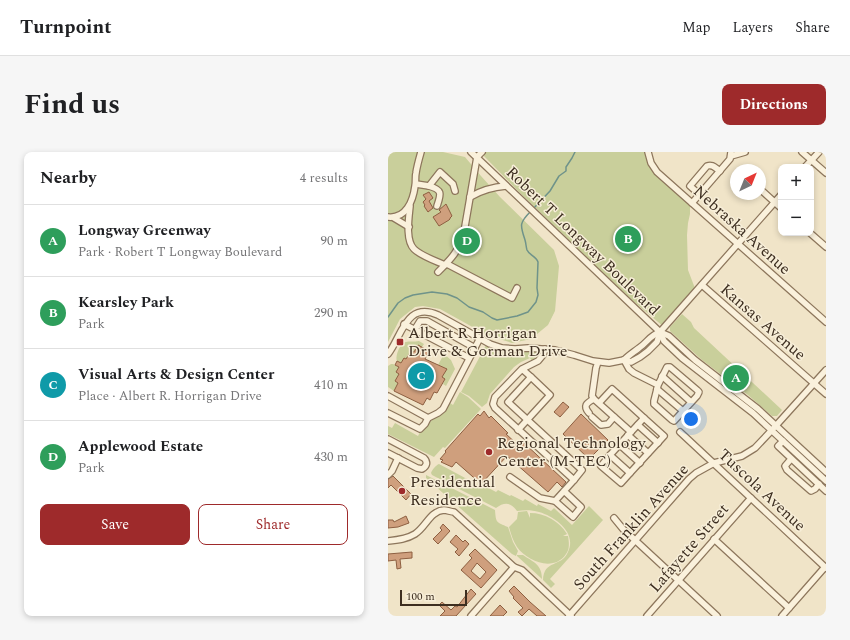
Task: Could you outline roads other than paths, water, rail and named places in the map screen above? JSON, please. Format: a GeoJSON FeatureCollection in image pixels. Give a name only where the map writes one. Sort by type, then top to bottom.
{"type":"FeatureCollection","features":[{"type":"Feature","properties":{"kind":"street"},"geometry":{"type":"LineString","coordinates":[[421,152],[416,173],[416,184],[410,205],[409,227],[412,246],[415,250],[446,264],[512,298],[517,288]]}},
{"type":"Feature","properties":{"kind":"street","name":"Robert T Longway Boulevard"},"geometry":{"type":"LineString","coordinates":[[471,152],[660,332],[669,336],[695,360],[744,397],[826,472]]}},
{"type":"Feature","properties":{"kind":"street"},"geometry":{"type":"LineString","coordinates":[[438,272],[458,250],[462,242],[477,157],[482,152]]}},
{"type":"Feature","properties":{"kind":"street","name":"Nebraska Avenue"},"geometry":{"type":"LineString","coordinates":[[648,152],[651,163],[656,172],[826,322]]}},
{"type":"Feature","properties":{"kind":"street"},"geometry":{"type":"LineString","coordinates":[[692,203],[730,159],[731,154],[745,152]]}},
{"type":"Feature","properties":{"kind":"street"},"geometry":{"type":"LineString","coordinates":[[802,152],[826,173]]}},
{"type":"Feature","properties":{"kind":"street"},"geometry":{"type":"LineString","coordinates":[[808,164],[819,152]]}},
{"type":"Feature","properties":{"kind":"street"},"geometry":{"type":"LineString","coordinates":[[699,194],[690,186],[707,166],[714,166],[720,171]]}},
{"type":"Feature","properties":{"kind":"street"},"geometry":{"type":"LineString","coordinates":[[429,186],[440,172],[453,184],[455,191]]}},
{"type":"Feature","properties":{"kind":"street"},"geometry":{"type":"LineString","coordinates":[[416,184],[429,186],[436,189],[440,194],[437,206]]}},
{"type":"Feature","properties":{"kind":"street"},"geometry":{"type":"LineString","coordinates":[[470,197],[486,188],[506,186]]}},
{"type":"Feature","properties":{"kind":"street"},"geometry":{"type":"LineString","coordinates":[[766,194],[778,205]]}},
{"type":"Feature","properties":{"kind":"street"},"geometry":{"type":"LineString","coordinates":[[624,360],[631,362],[644,355],[657,342],[660,332],[778,198]]}},
{"type":"Feature","properties":{"kind":"street"},"geometry":{"type":"LineString","coordinates":[[391,217],[406,210],[410,205]]}},
{"type":"Feature","properties":{"kind":"street"},"geometry":{"type":"LineString","coordinates":[[391,217],[409,227]]}},
{"type":"Feature","properties":{"kind":"street"},"geometry":{"type":"LineString","coordinates":[[813,236],[826,247]]}},
{"type":"Feature","properties":{"kind":"street","name":"Kansas Avenue"},"geometry":{"type":"LineString","coordinates":[[702,285],[826,394]]}},
{"type":"Feature","properties":{"kind":"street"},"geometry":{"type":"LineString","coordinates":[[388,354],[404,324],[412,315],[420,312],[429,312],[438,315],[490,344],[502,348],[559,350],[609,364],[624,360],[642,346],[652,335],[660,332]]}},
{"type":"Feature","properties":{"kind":"street"},"geometry":{"type":"LineString","coordinates":[[415,329],[420,321],[427,321],[475,348]]}},
{"type":"Feature","properties":{"kind":"street"},"geometry":{"type":"LineString","coordinates":[[404,324],[470,358]]}},
{"type":"Feature","properties":{"kind":"street","name":"Robert T Longway Boulevard"},"geometry":{"type":"LineString","coordinates":[[660,332],[664,341],[682,358],[739,402],[772,430],[826,481]]}},
{"type":"Feature","properties":{"kind":"street"},"geometry":{"type":"LineString","coordinates":[[388,413],[420,429],[428,418],[443,409],[480,338]]}},
{"type":"Feature","properties":{"kind":"street"},"geometry":{"type":"LineString","coordinates":[[545,349],[543,355],[538,360],[522,369],[495,397],[492,404],[518,430],[574,480]]}},
{"type":"Feature","properties":{"kind":"street"},"geometry":{"type":"LineString","coordinates":[[624,360],[629,369],[658,387],[683,411]]}},
{"type":"Feature","properties":{"kind":"street"},"geometry":{"type":"LineString","coordinates":[[598,362],[592,396],[648,453]]}},
{"type":"Feature","properties":{"kind":"street"},"geometry":{"type":"LineString","coordinates":[[667,367],[670,367],[699,392],[674,421],[654,404],[658,387],[667,367]]}},
{"type":"Feature","properties":{"kind":"street"},"geometry":{"type":"LineString","coordinates":[[518,430],[550,395],[522,369]]}},
{"type":"Feature","properties":{"kind":"street","name":"South Franklin Avenue"},"geometry":{"type":"LineString","coordinates":[[570,616],[634,540],[689,479],[696,473],[714,463],[742,456],[755,448],[826,370]]}},
{"type":"Feature","properties":{"kind":"street"},"geometry":{"type":"LineString","coordinates":[[662,376],[691,402]]}},
{"type":"Feature","properties":{"kind":"street"},"geometry":{"type":"LineString","coordinates":[[531,377],[508,402],[582,470],[555,501]]}},
{"type":"Feature","properties":{"kind":"street"},"geometry":{"type":"LineString","coordinates":[[599,403],[612,389],[664,436],[621,483],[601,466],[644,418]]}},
{"type":"Feature","properties":{"kind":"street"},"geometry":{"type":"LineString","coordinates":[[388,396],[428,418]]}},
{"type":"Feature","properties":{"kind":"street"},"geometry":{"type":"LineString","coordinates":[[594,399],[587,403],[586,409],[602,425],[608,424],[614,417]]}},
{"type":"Feature","properties":{"kind":"street"},"geometry":{"type":"LineString","coordinates":[[638,425],[658,443]]}},
{"type":"Feature","properties":{"kind":"street","name":"Tuscola Avenue"},"geometry":{"type":"LineString","coordinates":[[680,432],[826,568]]}},
{"type":"Feature","properties":{"kind":"street"},"geometry":{"type":"LineString","coordinates":[[388,439],[424,458],[427,461],[425,468],[422,469],[388,453]]}},
{"type":"Feature","properties":{"kind":"street"},"geometry":{"type":"LineString","coordinates":[[783,441],[778,446],[826,491]]}},
{"type":"Feature","properties":{"kind":"street"},"geometry":{"type":"LineString","coordinates":[[620,444],[640,463]]}},
{"type":"Feature","properties":{"kind":"street"},"geometry":{"type":"LineString","coordinates":[[610,455],[630,473]]}},
{"type":"Feature","properties":{"kind":"street"},"geometry":{"type":"LineString","coordinates":[[388,475],[392,471],[398,458]]}},
{"type":"Feature","properties":{"kind":"street"},"geometry":{"type":"LineString","coordinates":[[791,459],[785,466],[787,470],[811,491],[819,484]]}},
{"type":"Feature","properties":{"kind":"street"},"geometry":{"type":"LineString","coordinates":[[510,477],[540,498],[555,501],[573,516],[582,507],[564,491]]}},
{"type":"Feature","properties":{"kind":"street","name":"Lafayette Street"},"geometry":{"type":"LineString","coordinates":[[647,616],[750,498]]}},
{"type":"Feature","properties":{"kind":"street"},"geometry":{"type":"LineString","coordinates":[[388,541],[406,538],[416,533],[436,512],[444,510],[454,512],[514,567],[522,570],[570,616]]}},
{"type":"Feature","properties":{"kind":"street"},"geometry":{"type":"LineString","coordinates":[[614,518],[634,540],[717,616]]}},
{"type":"Feature","properties":{"kind":"street"},"geometry":{"type":"LineString","coordinates":[[714,539],[789,608]]}},
{"type":"Feature","properties":{"kind":"street"},"geometry":{"type":"LineString","coordinates":[[471,616],[514,567]]}},
{"type":"Feature","properties":{"kind":"street"},"geometry":{"type":"LineString","coordinates":[[782,616],[826,568]]}},
{"type":"Feature","properties":{"kind":"waterway"},"geometry":{"type":"LineString","coordinates":[[533,209],[550,191],[559,176],[566,171],[566,167],[575,152]]}},
{"type":"Feature","properties":{"kind":"waterway"},"geometry":{"type":"LineString","coordinates":[[388,317],[398,303],[405,298],[432,292],[447,294],[457,298],[469,307],[483,312],[497,320],[528,312],[536,302],[538,295],[538,262],[536,258],[527,250],[522,231],[524,218],[531,211]]}},
{"type":"Feature","properties":{"kind":"place","name":"Kearsley Park"},"geometry":{"type":"Point","coordinates":[628,239]}},
{"type":"Feature","properties":{"kind":"place","name":"Applewood Estate"},"geometry":{"type":"Point","coordinates":[467,241]}},
{"type":"Feature","properties":{"kind":"place","name":"Albert R Horrigan Drive & Gorman Drive"},"geometry":{"type":"Point","coordinates":[400,342]}},
{"type":"Feature","properties":{"kind":"place","name":"Visual Arts & Design Center"},"geometry":{"type":"Point","coordinates":[421,376]}},
{"type":"Feature","properties":{"kind":"place","name":"Longway Greenway"},"geometry":{"type":"Point","coordinates":[736,378]}},
{"type":"Feature","properties":{"kind":"place","name":"Regional Technology Center (M-TEC)"},"geometry":{"type":"Point","coordinates":[489,452]}},
{"type":"Feature","properties":{"kind":"place","name":"Presidential Residence"},"geometry":{"type":"Point","coordinates":[402,491]}}]}
